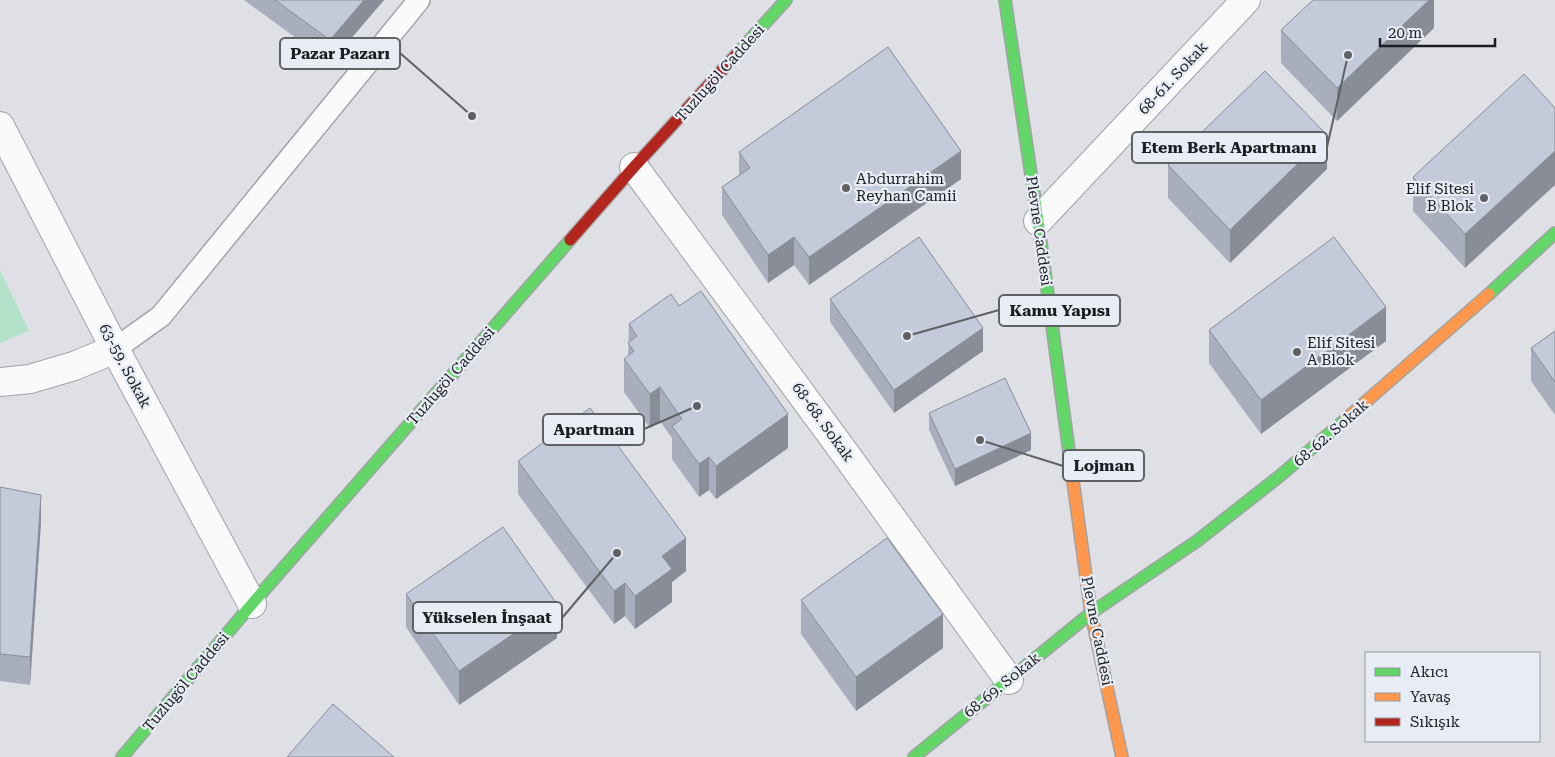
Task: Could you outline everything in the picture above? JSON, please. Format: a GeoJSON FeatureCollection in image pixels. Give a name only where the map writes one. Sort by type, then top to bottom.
{"type":"FeatureCollection","features":[{"type":"Feature","properties":{"kind":"street","name":"Tuzlugöl Caddesi"},"geometry":{"type":"LineString","coordinates":[[122,757],[252,604],[634,167],[786,0]]}},
{"type":"Feature","properties":{"kind":"street","name":"Plevne Caddesi"},"geometry":{"type":"LineString","coordinates":[[1005,0],[1038,221],[1091,613],[1122,757]]}},
{"type":"Feature","properties":{"kind":"street","name":"68-61. Sokak"},"geometry":{"type":"LineString","coordinates":[[1038,221],[1246,0]]}},
{"type":"Feature","properties":{"kind":"street","name":"63-59. Sokak"},"geometry":{"type":"LineString","coordinates":[[0,126],[115,349],[252,604]]}},
{"type":"Feature","properties":{"kind":"street","name":"68-68. Sokak"},"geometry":{"type":"LineString","coordinates":[[634,167],[1009,680]]}},
{"type":"Feature","properties":{"kind":"street","name":"68-62. Sokak"},"geometry":{"type":"LineString","coordinates":[[1091,613],[1197,541],[1281,475],[1498,287],[1555,233]]}},
{"type":"Feature","properties":{"kind":"street"},"geometry":{"type":"LineString","coordinates":[[0,382],[30,380],[74,366],[115,349]]}},
{"type":"Feature","properties":{"kind":"street","name":"68-69. Sokak"},"geometry":{"type":"LineString","coordinates":[[914,757],[1091,613]]}},
{"type":"Feature","properties":{"kind":"lane"},"geometry":{"type":"LineString","coordinates":[[115,349],[161,316],[419,0]]}},
{"type":"Feature","properties":{"kind":"green space"},"geometry":{"type":"Polygon","coordinates":[[[0,270],[29,331],[0,343],[0,270]]]}},
{"type":"Feature","properties":{"kind":"building"},"geometry":{"type":"Polygon","coordinates":[[[275,0],[364,0],[330,40],[275,0]]]}},
{"type":"Feature","properties":{"kind":"building"},"geometry":{"type":"Polygon","coordinates":[[[1313,0],[1429,0],[1337,88],[1281,30],[1313,0]]]}},
{"type":"Feature","properties":{"kind":"building","name":"Abdurrahim Reyhan Camii"},"geometry":{"type":"Polygon","coordinates":[[[888,47],[961,151],[809,257],[794,237],[768,255],[722,187],[750,168],[739,152],[888,47]]]}},
{"type":"Feature","properties":{"kind":"building"},"geometry":{"type":"Polygon","coordinates":[[[1265,71],[1327,135],[1230,230],[1168,165],[1265,71]]]}},
{"type":"Feature","properties":{"kind":"building"},"geometry":{"type":"Polygon","coordinates":[[[1524,74],[1555,108],[1555,151],[1465,234],[1413,177],[1524,74]]]}},
{"type":"Feature","properties":{"kind":"building"},"geometry":{"type":"Polygon","coordinates":[[[919,237],[983,328],[894,390],[830,299],[919,237]]]}},
{"type":"Feature","properties":{"kind":"building","name":"Elif Sitesi A Blok"},"geometry":{"type":"Polygon","coordinates":[[[1334,237],[1386,307],[1261,400],[1209,330],[1334,237]]]}},
{"type":"Feature","properties":{"kind":"building"},"geometry":{"type":"Polygon","coordinates":[[[701,291],[788,414],[716,466],[709,457],[699,464],[672,426],[682,419],[660,387],[650,394],[624,359],[634,351],[628,343],[637,336],[629,324],[671,294],[679,306],[701,291]]]}},
{"type":"Feature","properties":{"kind":"building"},"geometry":{"type":"Polygon","coordinates":[[[1555,331],[1555,382],[1531,348],[1555,331]]]}},
{"type":"Feature","properties":{"kind":"building"},"geometry":{"type":"Polygon","coordinates":[[[1005,378],[1031,433],[955,469],[929,413],[1005,378]]]}},
{"type":"Feature","properties":{"kind":"building"},"geometry":{"type":"Polygon","coordinates":[[[590,408],[686,538],[662,556],[672,569],[635,596],[625,583],[614,591],[518,461],[590,408]]]}},
{"type":"Feature","properties":{"kind":"building"},"geometry":{"type":"Polygon","coordinates":[[[0,487],[41,495],[30,657],[0,654],[0,487]]]}},
{"type":"Feature","properties":{"kind":"building"},"geometry":{"type":"Polygon","coordinates":[[[503,527],[557,604],[459,671],[406,594],[503,527]]]}},
{"type":"Feature","properties":{"kind":"building"},"geometry":{"type":"Polygon","coordinates":[[[887,538],[943,614],[856,677],[801,600],[887,538]]]}},
{"type":"Feature","properties":{"kind":"building"},"geometry":{"type":"Polygon","coordinates":[[[333,704],[394,757],[287,757],[333,704]]]}},
{"type":"Feature","properties":{"kind":"traffic: fast"},"geometry":{"type":"LineString","coordinates":[[736,55],[786,0]]}},
{"type":"Feature","properties":{"kind":"traffic: fast"},"geometry":{"type":"LineString","coordinates":[[1005,0],[1038,221],[1070,459]]}},
{"type":"Feature","properties":{"kind":"traffic: fast"},"geometry":{"type":"LineString","coordinates":[[1489,294],[1555,233]]}},
{"type":"Feature","properties":{"kind":"traffic: fast"},"geometry":{"type":"LineString","coordinates":[[122,757],[252,604],[570,240]]}},
{"type":"Feature","properties":{"kind":"traffic: fast"},"geometry":{"type":"LineString","coordinates":[[914,757],[1091,613],[1197,541],[1281,475],[1346,419]]}},
{"type":"Feature","properties":{"kind":"traffic: slow"},"geometry":{"type":"LineString","coordinates":[[1346,419],[1489,294]]}},
{"type":"Feature","properties":{"kind":"traffic: slow"},"geometry":{"type":"LineString","coordinates":[[1070,459],[1091,613],[1122,757]]}},
{"type":"Feature","properties":{"kind":"traffic: jam"},"geometry":{"type":"LineString","coordinates":[[570,240],[736,55]]}},
{"type":"Feature","properties":{"kind":"place","name":"Etem Berk Apartmanı"},"geometry":{"type":"Point","coordinates":[1348,55]}},
{"type":"Feature","properties":{"kind":"place","name":"Pazar Pazarı"},"geometry":{"type":"Point","coordinates":[472,116]}},
{"type":"Feature","properties":{"kind":"place","name":"Abdurrahim Reyhan Camii"},"geometry":{"type":"Point","coordinates":[846,188]}},
{"type":"Feature","properties":{"kind":"place","name":"Elif Sitesi B Blok"},"geometry":{"type":"Point","coordinates":[1484,198]}},
{"type":"Feature","properties":{"kind":"place","name":"Kamu Yapısı"},"geometry":{"type":"Point","coordinates":[907,336]}},
{"type":"Feature","properties":{"kind":"place","name":"Elif Sitesi A Blok"},"geometry":{"type":"Point","coordinates":[1297,352]}},
{"type":"Feature","properties":{"kind":"place","name":"Apartman"},"geometry":{"type":"Point","coordinates":[697,406]}},
{"type":"Feature","properties":{"kind":"place","name":"Lojman"},"geometry":{"type":"Point","coordinates":[980,440]}},
{"type":"Feature","properties":{"kind":"place","name":"Yükselen İnşaat"},"geometry":{"type":"Point","coordinates":[617,553]}}]}
